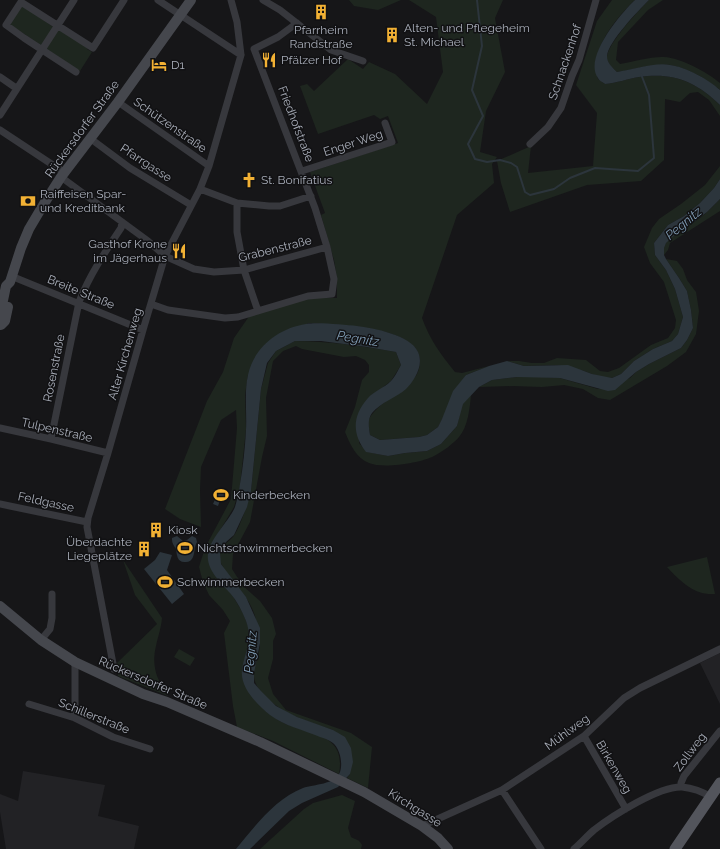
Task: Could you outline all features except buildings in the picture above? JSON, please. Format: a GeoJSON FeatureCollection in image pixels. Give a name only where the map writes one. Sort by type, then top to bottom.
{"type":"FeatureCollection","features":[{"type":"Feature","properties":{"kind":"main road","name":"Rückersdorfer Straße"},"geometry":{"type":"LineString","coordinates":[[0,323],[6,286],[29,229],[63,175],[91,139],[191,0]]}},
{"type":"Feature","properties":{"kind":"main road","name":"Rückersdorfer Straße"},"geometry":{"type":"LineString","coordinates":[[0,606],[41,640],[75,662],[143,694],[167,702],[276,750]]}},
{"type":"Feature","properties":{"kind":"main road","name":"Kirchgasse"},"geometry":{"type":"LineString","coordinates":[[276,750],[364,792],[422,826],[438,838],[448,849]]}},
{"type":"Feature","properties":{"kind":"main road"},"geometry":{"type":"LineString","coordinates":[[675,849],[720,783]]}},
{"type":"Feature","properties":{"kind":"street"},"geometry":{"type":"LineString","coordinates":[[0,115],[74,0]]}},
{"type":"Feature","properties":{"kind":"street"},"geometry":{"type":"LineString","coordinates":[[76,72],[3,23],[22,2],[93,48],[124,0]]}},
{"type":"Feature","properties":{"kind":"street"},"geometry":{"type":"LineString","coordinates":[[158,0],[241,55],[256,54],[254,49],[278,37],[297,23]]}},
{"type":"Feature","properties":{"kind":"street"},"geometry":{"type":"LineString","coordinates":[[230,0],[237,22],[241,55]]}},
{"type":"Feature","properties":{"kind":"street"},"geometry":{"type":"LineString","coordinates":[[263,0],[280,10],[331,50],[363,61]]}},
{"type":"Feature","properties":{"kind":"street","name":"Schnackenhof"},"geometry":{"type":"LineString","coordinates":[[530,144],[548,127],[561,108],[579,60],[596,0]]}},
{"type":"Feature","properties":{"kind":"street","name":"Friedhofstraße"},"geometry":{"type":"LineString","coordinates":[[256,54],[311,196],[328,247],[334,279],[332,294],[308,296],[258,311]]}},
{"type":"Feature","properties":{"kind":"street","name":"Alter Kirchenweg"},"geometry":{"type":"LineString","coordinates":[[114,670],[87,522],[165,256],[200,189],[209,166],[241,55]]}},
{"type":"Feature","properties":{"kind":"street"},"geometry":{"type":"LineString","coordinates":[[0,77],[16,88]]}},
{"type":"Feature","properties":{"kind":"street","name":"Schützenstraße"},"geometry":{"type":"LineString","coordinates":[[118,102],[209,166]]}},
{"type":"Feature","properties":{"kind":"street","name":"Enger Weg"},"geometry":{"type":"LineString","coordinates":[[302,171],[392,142],[385,123]]}},
{"type":"Feature","properties":{"kind":"street","name":"Grabenstraße"},"geometry":{"type":"LineString","coordinates":[[0,130],[63,175],[165,256],[194,269],[214,272],[244,270],[328,247]]}},
{"type":"Feature","properties":{"kind":"street","name":"Pfarrgasse"},"geometry":{"type":"LineString","coordinates":[[91,139],[130,168],[191,205]]}},
{"type":"Feature","properties":{"kind":"street"},"geometry":{"type":"LineString","coordinates":[[200,189],[237,203],[269,206],[280,206],[311,196]]}},
{"type":"Feature","properties":{"kind":"street"},"geometry":{"type":"LineString","coordinates":[[151,304],[168,310],[225,318],[238,317],[258,311],[244,270],[237,232],[237,203]]}},
{"type":"Feature","properties":{"kind":"street"},"geometry":{"type":"LineString","coordinates":[[79,302],[84,287],[121,228],[122,222]]}},
{"type":"Feature","properties":{"kind":"street","name":"Breite Straße"},"geometry":{"type":"LineString","coordinates":[[10,279],[79,302],[143,330]]}},
{"type":"Feature","properties":{"kind":"street","name":"Rosenstraße"},"geometry":{"type":"LineString","coordinates":[[51,439],[79,302]]}},
{"type":"Feature","properties":{"kind":"street","name":"Tulpenstraße"},"geometry":{"type":"LineString","coordinates":[[0,428],[51,439],[108,454]]}},
{"type":"Feature","properties":{"kind":"street","name":"Feldgasse"},"geometry":{"type":"LineString","coordinates":[[0,504],[87,522]]}},
{"type":"Feature","properties":{"kind":"street"},"geometry":{"type":"LineString","coordinates":[[41,640],[50,629],[52,618],[52,594]]}},
{"type":"Feature","properties":{"kind":"street","name":"Mühlweg"},"geometry":{"type":"LineString","coordinates":[[422,826],[502,790],[584,736],[624,698],[640,688],[720,649]]}},
{"type":"Feature","properties":{"kind":"street"},"geometry":{"type":"LineString","coordinates":[[75,662],[75,718]]}},
{"type":"Feature","properties":{"kind":"street","name":"Schillerstraße"},"geometry":{"type":"LineString","coordinates":[[29,704],[75,718],[113,737],[150,749]]}},
{"type":"Feature","properties":{"kind":"street","name":"Zollweg"},"geometry":{"type":"LineString","coordinates":[[681,787],[684,776],[720,731]]}},
{"type":"Feature","properties":{"kind":"street","name":"Birkenweg"},"geometry":{"type":"LineString","coordinates":[[584,736],[626,809]]}},
{"type":"Feature","properties":{"kind":"street"},"geometry":{"type":"LineString","coordinates":[[574,849],[594,830],[626,809],[650,796],[681,787],[705,793],[711,797]]}},
{"type":"Feature","properties":{"kind":"street"},"geometry":{"type":"LineString","coordinates":[[502,790],[541,849]]}},
{"type":"Feature","properties":{"kind":"shaded area"},"geometry":{"type":"Polygon","coordinates":[[[349,0],[401,0],[378,10],[354,6],[349,0]]]}},
{"type":"Feature","properties":{"kind":"shaded area"},"geometry":{"type":"Polygon","coordinates":[[[409,0],[503,0],[495,18],[505,72],[486,111],[480,152],[497,157],[492,164],[494,183],[457,215],[422,318],[436,346],[455,372],[462,373],[489,366],[466,375],[438,427],[427,435],[380,440],[370,435],[368,423],[370,417],[381,405],[416,376],[420,359],[415,348],[404,339],[390,333],[354,326],[308,323],[248,375],[245,395],[246,429],[240,486],[234,507],[210,547],[217,578],[231,593],[243,613],[250,631],[242,672],[271,715],[281,722],[328,740],[336,748],[340,759],[339,774],[273,741],[237,727],[224,633],[230,621],[223,610],[209,595],[203,582],[199,567],[205,548],[231,499],[237,428],[236,410],[221,420],[201,467],[201,527],[180,519],[165,509],[207,401],[223,372],[234,338],[250,315],[308,298],[337,298],[337,278],[334,260],[321,215],[325,213],[310,172],[398,143],[388,116],[380,119],[374,115],[318,134],[300,86],[307,84],[314,91],[348,59],[363,69],[369,62],[395,74],[427,104],[443,72],[436,17],[409,0]]]}},
{"type":"Feature","properties":{"kind":"shaded area"},"geometry":{"type":"Polygon","coordinates":[[[612,0],[635,0],[622,13],[606,35],[598,52],[596,70],[598,79],[605,84],[651,76],[673,77],[683,80],[702,90],[720,105],[720,116],[709,100],[698,92],[690,93],[680,102],[665,99],[664,160],[641,181],[587,185],[510,212],[501,183],[497,161],[531,146],[528,173],[593,166],[597,113],[576,85],[597,21],[612,0]]]}},
{"type":"Feature","properties":{"kind":"shaded area"},"geometry":{"type":"Polygon","coordinates":[[[649,0],[663,0],[648,10],[618,42],[616,60],[620,64],[660,57],[678,60],[694,66],[715,79],[720,83],[720,90],[696,74],[676,66],[658,65],[617,72],[611,66],[607,59],[611,46],[624,28],[649,0]]]}},
{"type":"Feature","properties":{"kind":"shaded area"},"geometry":{"type":"Polygon","coordinates":[[[22,5],[59,31],[62,28],[89,46],[87,49],[92,52],[80,71],[9,24],[22,5]]]}},
{"type":"Feature","properties":{"kind":"shaded area"},"geometry":{"type":"Polygon","coordinates":[[[720,166],[720,179],[714,188],[700,203],[684,216],[668,225],[654,243],[655,255],[666,270],[675,289],[683,317],[678,334],[672,341],[653,349],[634,361],[621,374],[612,378],[600,377],[584,371],[557,365],[524,366],[507,361],[544,363],[557,358],[586,360],[600,371],[608,372],[619,368],[651,345],[668,338],[675,328],[676,320],[664,282],[650,263],[644,247],[652,228],[659,219],[705,185],[720,166]]]}},
{"type":"Feature","properties":{"kind":"shaded area"},"geometry":{"type":"Polygon","coordinates":[[[720,199],[720,211],[670,243],[668,250],[664,255],[664,246],[669,240],[701,217],[720,199]]]}},
{"type":"Feature","properties":{"kind":"shaded area"},"geometry":{"type":"Polygon","coordinates":[[[666,259],[677,261],[683,269],[687,280],[696,292],[699,311],[696,334],[686,352],[667,366],[610,400],[598,398],[583,389],[564,385],[542,387],[479,387],[492,380],[517,377],[544,377],[560,378],[598,389],[630,378],[636,372],[649,364],[681,348],[693,328],[691,310],[687,291],[666,259]]]}},
{"type":"Feature","properties":{"kind":"shaded area"},"geometry":{"type":"Polygon","coordinates":[[[295,341],[346,344],[396,352],[401,365],[391,381],[369,398],[359,443],[367,452],[388,456],[427,451],[441,444],[457,426],[462,404],[471,394],[465,428],[459,437],[447,448],[428,459],[420,461],[392,465],[375,465],[360,458],[351,446],[345,432],[355,407],[362,380],[369,372],[369,365],[365,360],[356,356],[344,357],[302,349],[296,346],[283,351],[273,361],[266,398],[267,436],[250,522],[233,554],[232,569],[243,586],[260,601],[272,618],[276,634],[273,641],[273,659],[268,678],[273,694],[286,710],[351,733],[372,747],[368,788],[347,778],[350,774],[333,730],[302,719],[283,710],[266,697],[259,689],[254,677],[260,643],[255,616],[249,602],[230,578],[221,564],[220,559],[221,550],[238,529],[251,491],[261,389],[268,363],[276,351],[295,341]]]}},
{"type":"Feature","properties":{"kind":"shaded area"},"geometry":{"type":"Polygon","coordinates":[[[707,557],[715,594],[702,593],[692,589],[678,579],[667,567],[707,557]]]}},
{"type":"Feature","properties":{"kind":"shaded area"},"geometry":{"type":"Polygon","coordinates":[[[123,560],[162,618],[154,660],[158,678],[168,696],[118,676],[117,663],[157,624],[135,595],[123,560]]]}},
{"type":"Feature","properties":{"kind":"shaded area"},"geometry":{"type":"Polygon","coordinates":[[[179,649],[195,658],[190,666],[174,657],[179,649]]]}},
{"type":"Feature","properties":{"kind":"shaded area"},"geometry":{"type":"Polygon","coordinates":[[[720,653],[720,704],[700,663],[720,653]]]}},
{"type":"Feature","properties":{"kind":"shaded area"},"geometry":{"type":"Polygon","coordinates":[[[23,771],[105,785],[98,816],[139,826],[134,849],[6,849],[0,812],[0,794],[18,801],[23,771]]]}},
{"type":"Feature","properties":{"kind":"shaded area"},"geometry":{"type":"Polygon","coordinates":[[[342,795],[355,801],[348,828],[351,837],[361,843],[361,849],[260,849],[304,809],[313,803],[342,795]]]}},
{"type":"Feature","properties":{"kind":"water"},"geometry":{"type":"Polygon","coordinates":[[[635,0],[649,0],[624,27],[612,43],[607,56],[610,65],[617,72],[664,64],[683,68],[703,78],[720,90],[720,105],[693,84],[673,77],[639,77],[605,84],[600,81],[595,69],[595,59],[599,48],[613,25],[635,0]]]}},
{"type":"Feature","properties":{"kind":"water","name":"Pegnitz"},"geometry":{"type":"Polygon","coordinates":[[[720,179],[720,199],[707,212],[680,230],[666,243],[664,248],[664,255],[666,259],[687,291],[693,328],[681,348],[636,372],[615,390],[608,391],[560,378],[517,377],[492,380],[479,387],[463,404],[457,426],[441,444],[427,451],[388,456],[366,452],[358,438],[356,425],[359,412],[363,405],[370,396],[391,381],[401,365],[396,352],[321,341],[295,341],[276,351],[267,363],[261,389],[251,491],[247,507],[234,535],[226,542],[220,553],[221,564],[246,597],[260,628],[260,643],[254,673],[254,683],[276,706],[297,717],[333,730],[345,737],[351,748],[353,762],[350,774],[338,787],[302,803],[289,811],[250,849],[236,849],[258,822],[283,799],[303,788],[329,782],[340,772],[341,765],[339,752],[333,743],[276,719],[260,706],[250,695],[242,677],[242,670],[249,640],[246,621],[235,599],[209,565],[209,549],[215,537],[235,507],[239,490],[245,444],[247,382],[251,365],[256,356],[269,340],[277,335],[296,326],[311,323],[364,327],[391,333],[408,341],[414,346],[420,357],[418,372],[406,389],[375,409],[370,416],[370,435],[380,440],[427,435],[438,427],[453,391],[466,375],[507,361],[524,366],[568,365],[592,374],[612,378],[621,374],[634,361],[653,349],[672,341],[678,334],[683,317],[675,289],[666,270],[655,255],[654,243],[668,225],[684,216],[700,203],[720,179]]]}},
{"type":"Feature","properties":{"kind":"water","name":"Kinderbecken"},"geometry":{"type":"Polygon","coordinates":[[[220,488],[225,492],[226,498],[220,500],[218,506],[213,504],[220,488]]]}},
{"type":"Feature","properties":{"kind":"water","name":"Nichtschwimmerbecken"},"geometry":{"type":"Polygon","coordinates":[[[177,536],[183,541],[192,536],[196,538],[197,542],[194,555],[192,559],[187,562],[183,562],[178,558],[172,540],[172,538],[177,536]]]}},
{"type":"Feature","properties":{"kind":"water","name":"Schwimmerbecken"},"geometry":{"type":"Polygon","coordinates":[[[160,552],[172,555],[167,570],[184,594],[172,604],[144,569],[155,560],[160,552]]]}},
{"type":"Feature","properties":{"kind":"waterway"},"geometry":{"type":"LineString","coordinates":[[477,0],[482,46],[472,90],[483,116],[468,144],[475,159],[487,162],[500,160],[511,163],[517,167],[525,192],[530,195],[554,189],[570,178],[595,168],[638,171],[654,158],[649,95],[641,74]]}},
{"type":"Feature","properties":{"kind":"place","name":"Pfarrheim Randstraße"},"geometry":{"type":"Point","coordinates":[321,12]}},
{"type":"Feature","properties":{"kind":"place","name":"Alten- und Pflegeheim St. Michael"},"geometry":{"type":"Point","coordinates":[392,35]}},
{"type":"Feature","properties":{"kind":"place","name":"Pfälzer Hof"},"geometry":{"type":"Point","coordinates":[269,60]}},
{"type":"Feature","properties":{"kind":"place","name":"D1"},"geometry":{"type":"Point","coordinates":[159,65]}},
{"type":"Feature","properties":{"kind":"place","name":"St. Bonifatius"},"geometry":{"type":"Point","coordinates":[249,180]}},
{"type":"Feature","properties":{"kind":"place","name":"Raiffeisen Spar- und Kreditbank"},"geometry":{"type":"Point","coordinates":[28,201]}},
{"type":"Feature","properties":{"kind":"place","name":"Gasthof Krone im Jägerhaus"},"geometry":{"type":"Point","coordinates":[179,251]}},
{"type":"Feature","properties":{"kind":"place","name":"Kinderbecken"},"geometry":{"type":"Point","coordinates":[221,495]}},
{"type":"Feature","properties":{"kind":"place","name":"Kiosk"},"geometry":{"type":"Point","coordinates":[156,530]}},
{"type":"Feature","properties":{"kind":"place","name":"Nichtschwimmerbecken"},"geometry":{"type":"Point","coordinates":[185,548]}},
{"type":"Feature","properties":{"kind":"place","name":"Überdachte Liegeplätze"},"geometry":{"type":"Point","coordinates":[144,549]}},
{"type":"Feature","properties":{"kind":"place","name":"Schwimmerbecken"},"geometry":{"type":"Point","coordinates":[165,582]}}]}
